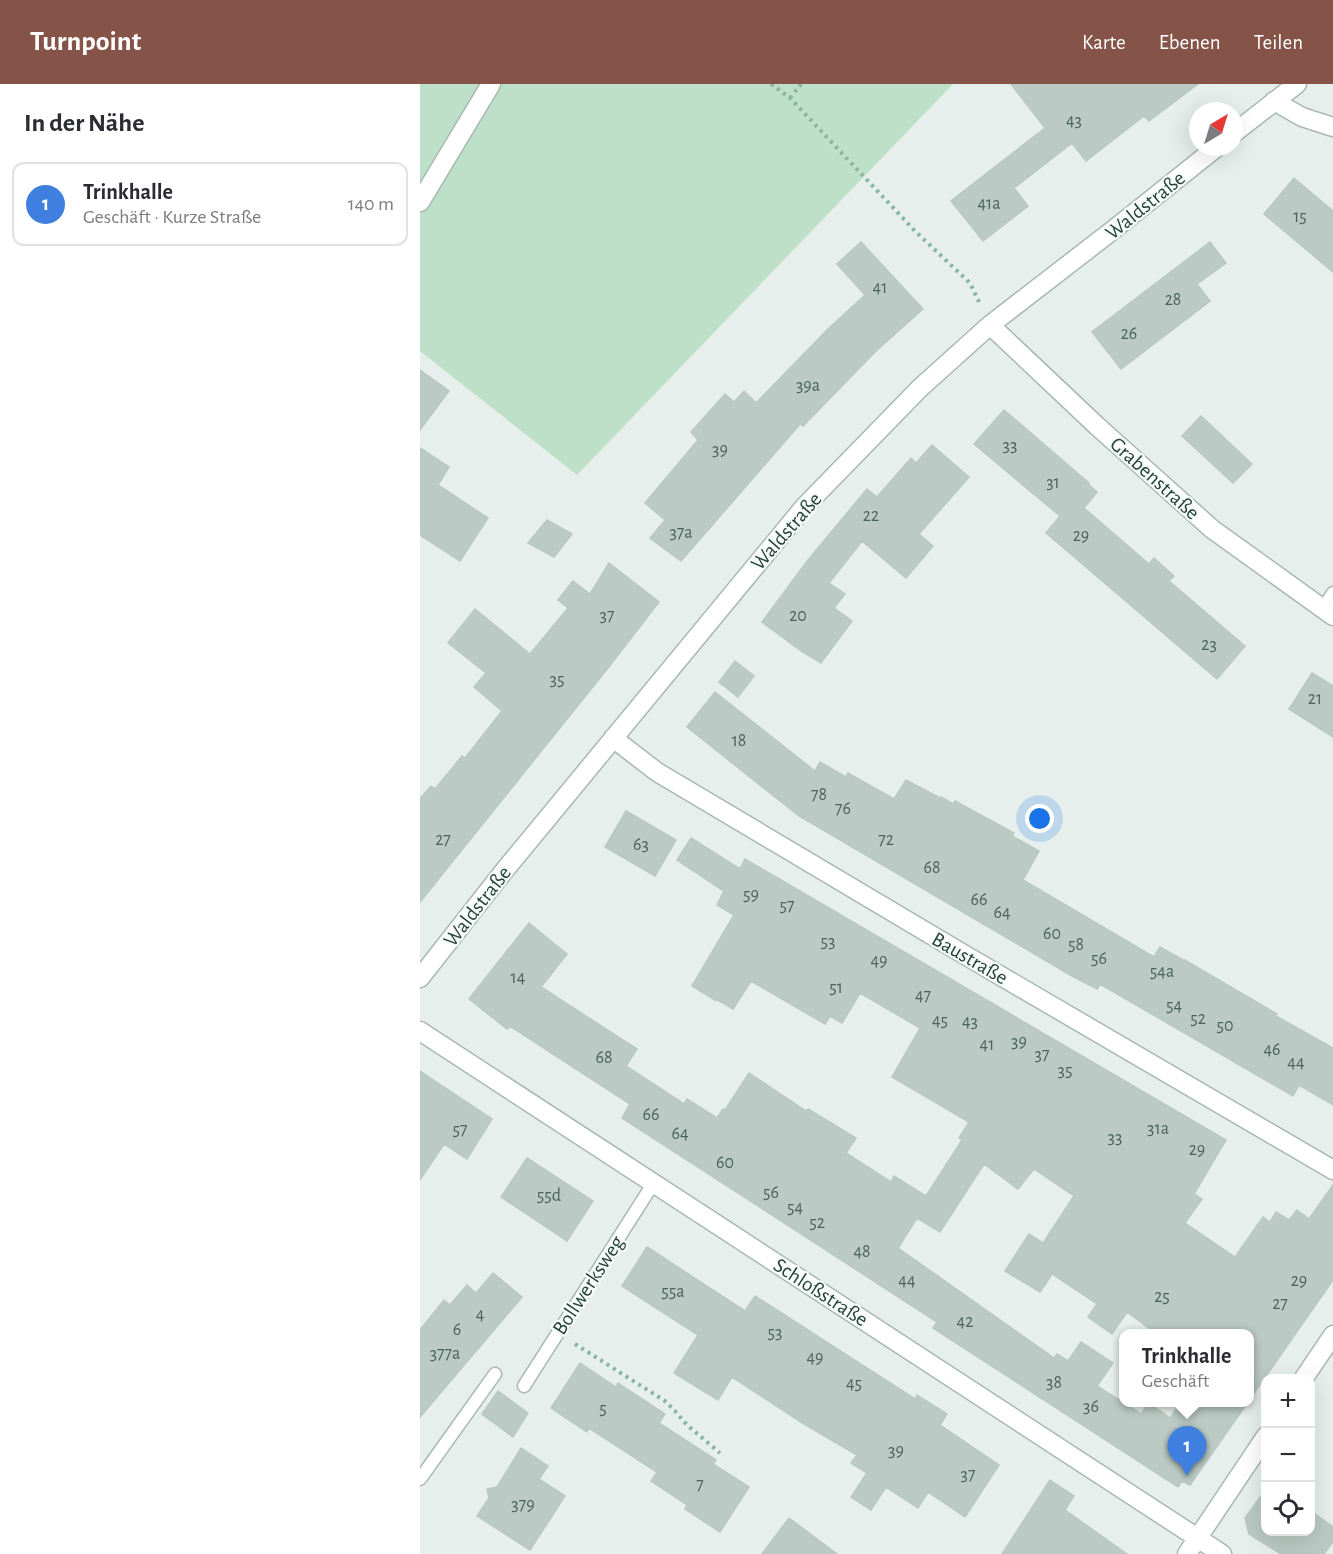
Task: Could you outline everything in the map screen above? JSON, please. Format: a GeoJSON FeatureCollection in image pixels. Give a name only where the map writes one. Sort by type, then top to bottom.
{"type":"FeatureCollection","features":[{"type":"Feature","properties":{"kind":"street"},"geometry":{"type":"LineString","coordinates":[[420,202],[491,84]]}},
{"type":"Feature","properties":{"kind":"street"},"geometry":{"type":"LineString","coordinates":[[1243,126],[1297,84]]}},
{"type":"Feature","properties":{"kind":"street"},"geometry":{"type":"LineString","coordinates":[[1274,101],[1302,117],[1333,127]]}},
{"type":"Feature","properties":{"kind":"street","name":"Waldstraße"},"geometry":{"type":"LineString","coordinates":[[420,978],[504,871],[805,507],[920,388],[990,325],[1206,156]]}},
{"type":"Feature","properties":{"kind":"street","name":"Grabenstraße"},"geometry":{"type":"LineString","coordinates":[[990,325],[1097,426],[1212,529],[1328,612]]}},
{"type":"Feature","properties":{"kind":"street","name":"Baustraße"},"geometry":{"type":"LineString","coordinates":[[613,738],[657,772],[1333,1170]]}},
{"type":"Feature","properties":{"kind":"street","name":"Schloßstraße"},"geometry":{"type":"LineString","coordinates":[[420,1031],[1222,1554]]}},
{"type":"Feature","properties":{"kind":"street"},"geometry":{"type":"LineString","coordinates":[[1307,1374],[1333,1335]]}},
{"type":"Feature","properties":{"kind":"street"},"geometry":{"type":"LineString","coordinates":[[1187,1554],[1261,1444]]}},
{"type":"Feature","properties":{"kind":"lane"},"geometry":{"type":"LineString","coordinates":[[1328,612],[1333,593]]}},
{"type":"Feature","properties":{"kind":"lane","name":"Bollwerksweg"},"geometry":{"type":"LineString","coordinates":[[524,1386],[653,1184]]}},
{"type":"Feature","properties":{"kind":"lane"},"geometry":{"type":"LineString","coordinates":[[420,1479],[495,1374]]}},
{"type":"Feature","properties":{"kind":"path"},"geometry":{"type":"LineString","coordinates":[[771,84],[790,98],[916,232],[970,283],[990,325]]}},
{"type":"Feature","properties":{"kind":"path"},"geometry":{"type":"LineString","coordinates":[[790,98],[801,84]]}},
{"type":"Feature","properties":{"kind":"path"},"geometry":{"type":"LineString","coordinates":[[557,1333],[665,1401],[687,1425],[720,1453]]}},
{"type":"Feature","properties":{"kind":"green space"},"geometry":{"type":"Polygon","coordinates":[[[420,84],[953,84],[577,475],[420,351],[420,84]]]}},
{"type":"Feature","properties":{"kind":"building"},"geometry":{"type":"Polygon","coordinates":[[[1011,84],[1198,84],[1149,121],[1144,116],[1086,161],[1072,143],[1014,188],[1028,206],[983,241],[951,201],[1045,128],[1011,84]]]}},
{"type":"Feature","properties":{"kind":"building"},"geometry":{"type":"Polygon","coordinates":[[[1294,178],[1333,211],[1333,272],[1264,214],[1294,178]]]}},
{"type":"Feature","properties":{"kind":"building"},"geometry":{"type":"Polygon","coordinates":[[[861,242],[923,309],[876,351],[803,426],[801,423],[681,561],[650,538],[665,520],[645,503],[698,440],[691,432],[725,394],[734,402],[744,391],[756,403],[828,329],[865,295],[837,264],[861,242]]]}},
{"type":"Feature","properties":{"kind":"building"},"geometry":{"type":"Polygon","coordinates":[[[1210,242],[1226,263],[1197,284],[1210,301],[1121,369],[1092,332],[1210,242]]]}},
{"type":"Feature","properties":{"kind":"building"},"geometry":{"type":"Polygon","coordinates":[[[420,370],[449,391],[420,430],[420,370]]]}},
{"type":"Feature","properties":{"kind":"building"},"geometry":{"type":"Polygon","coordinates":[[[1004,410],[1097,492],[1084,508],[1149,564],[1154,558],[1174,576],[1169,581],[1245,646],[1217,679],[1046,533],[1060,516],[974,444],[1004,410]]]}},
{"type":"Feature","properties":{"kind":"building"},"geometry":{"type":"Polygon","coordinates":[[[1201,416],[1252,464],[1233,483],[1182,436],[1201,416]]]}},
{"type":"Feature","properties":{"kind":"building"},"geometry":{"type":"Polygon","coordinates":[[[932,445],[969,477],[919,534],[933,546],[906,578],[862,541],[829,583],[845,594],[834,608],[852,621],[821,663],[762,622],[808,560],[867,489],[877,497],[911,458],[916,463],[932,445]]]}},
{"type":"Feature","properties":{"kind":"building"},"geometry":{"type":"Polygon","coordinates":[[[420,448],[449,467],[438,485],[488,518],[460,561],[420,535],[420,448]]]}},
{"type":"Feature","properties":{"kind":"building"},"geometry":{"type":"Polygon","coordinates":[[[547,520],[572,534],[554,557],[528,543],[547,520]]]}},
{"type":"Feature","properties":{"kind":"building"},"geometry":{"type":"Polygon","coordinates":[[[609,563],[659,602],[420,902],[420,799],[431,786],[435,789],[462,756],[465,758],[502,711],[474,687],[486,673],[448,643],[475,609],[530,654],[568,608],[558,600],[573,581],[590,594],[609,563]]]}},
{"type":"Feature","properties":{"kind":"building"},"geometry":{"type":"Polygon","coordinates":[[[735,661],[754,676],[738,697],[719,682],[735,661]]]}},
{"type":"Feature","properties":{"kind":"building"},"geometry":{"type":"Polygon","coordinates":[[[1312,673],[1333,686],[1333,737],[1289,709],[1312,673]]]}},
{"type":"Feature","properties":{"kind":"building"},"geometry":{"type":"Polygon","coordinates":[[[715,692],[815,771],[820,762],[846,777],[848,773],[894,799],[906,780],[953,804],[955,801],[1014,833],[1012,836],[1039,851],[1023,880],[1154,957],[1160,947],[1185,960],[1333,1048],[1333,1105],[1299,1085],[1293,1096],[1100,984],[1097,989],[1072,976],[799,816],[687,727],[715,692]]]}},
{"type":"Feature","properties":{"kind":"building"},"geometry":{"type":"Polygon","coordinates":[[[626,811],[676,840],[655,876],[605,847],[626,811]]]}},
{"type":"Feature","properties":{"kind":"building"},"geometry":{"type":"Polygon","coordinates":[[[691,838],[740,869],[745,859],[1226,1140],[1194,1194],[1202,1199],[1185,1223],[1235,1257],[1263,1217],[1270,1222],[1276,1212],[1289,1220],[1297,1210],[1309,1219],[1333,1185],[1333,1280],[1267,1374],[1261,1374],[1261,1383],[1254,1393],[1254,1329],[1150,1329],[1127,1312],[1112,1334],[1088,1317],[1097,1304],[1052,1274],[1040,1292],[1005,1271],[1029,1234],[1043,1243],[1074,1196],[1034,1169],[1018,1189],[984,1164],[940,1232],[917,1218],[898,1248],[1054,1358],[1057,1354],[1068,1361],[1081,1342],[1113,1363],[1097,1386],[1119,1400],[1119,1407],[1130,1407],[1141,1414],[1146,1407],[1155,1407],[1170,1418],[1178,1407],[1245,1407],[1190,1485],[1182,1481],[1178,1487],[933,1328],[937,1322],[622,1118],[630,1104],[510,1026],[507,1029],[469,999],[529,923],[567,954],[541,987],[637,1049],[626,1066],[684,1104],[687,1099],[717,1118],[723,1109],[725,1110],[749,1073],[806,1111],[808,1109],[856,1138],[846,1153],[891,1182],[894,1176],[926,1196],[962,1140],[959,1138],[969,1122],[892,1077],[920,1028],[860,993],[842,1023],[830,1016],[825,1024],[751,981],[733,1009],[692,986],[734,915],[717,905],[724,891],[677,860],[691,838]]]}},
{"type":"Feature","properties":{"kind":"building"},"geometry":{"type":"Polygon","coordinates":[[[420,1071],[492,1119],[467,1159],[444,1144],[420,1180],[420,1071]]]}},
{"type":"Feature","properties":{"kind":"building"},"geometry":{"type":"Polygon","coordinates":[[[527,1158],[593,1201],[567,1241],[501,1197],[527,1158]]]}},
{"type":"Feature","properties":{"kind":"building"},"geometry":{"type":"Polygon","coordinates":[[[647,1247],[745,1311],[755,1296],[915,1399],[917,1395],[947,1414],[940,1425],[999,1465],[965,1517],[928,1492],[918,1508],[886,1487],[871,1510],[851,1497],[867,1473],[851,1463],[857,1455],[732,1377],[718,1400],[674,1373],[698,1335],[622,1286],[647,1247]]]}},
{"type":"Feature","properties":{"kind":"building"},"geometry":{"type":"Polygon","coordinates":[[[493,1273],[522,1297],[420,1417],[420,1330],[444,1300],[450,1305],[467,1285],[476,1293],[493,1273]]]}},
{"type":"Feature","properties":{"kind":"building"},"geometry":{"type":"Polygon","coordinates":[[[580,1363],[616,1387],[618,1383],[665,1414],[659,1423],[716,1460],[713,1464],[749,1487],[720,1532],[685,1509],[687,1505],[651,1481],[657,1472],[589,1428],[587,1432],[551,1408],[580,1363]]]}},
{"type":"Feature","properties":{"kind":"building"},"geometry":{"type":"Polygon","coordinates":[[[498,1391],[528,1413],[513,1437],[482,1414],[498,1391]]]}},
{"type":"Feature","properties":{"kind":"building"},"geometry":{"type":"Polygon","coordinates":[[[521,1448],[548,1466],[539,1479],[565,1496],[530,1550],[477,1516],[489,1498],[487,1489],[497,1487],[521,1448]]]}},
{"type":"Feature","properties":{"kind":"building"},"geometry":{"type":"Polygon","coordinates":[[[1050,1480],[1074,1496],[1065,1510],[1127,1554],[1002,1554],[1050,1480]]]}},
{"type":"Feature","properties":{"kind":"building"},"geometry":{"type":"Polygon","coordinates":[[[1261,1496],[1261,1536],[1315,1536],[1315,1514],[1333,1527],[1333,1542],[1324,1554],[1281,1554],[1249,1534],[1245,1518],[1261,1496]]]}},
{"type":"Feature","properties":{"kind":"building"},"geometry":{"type":"Polygon","coordinates":[[[789,1518],[837,1554],[762,1554],[789,1518]]]}},
{"type":"Feature","properties":{"kind":"place","name":"Trinkhalle"},"geometry":{"type":"Point","coordinates":[1187,1476]}}]}
